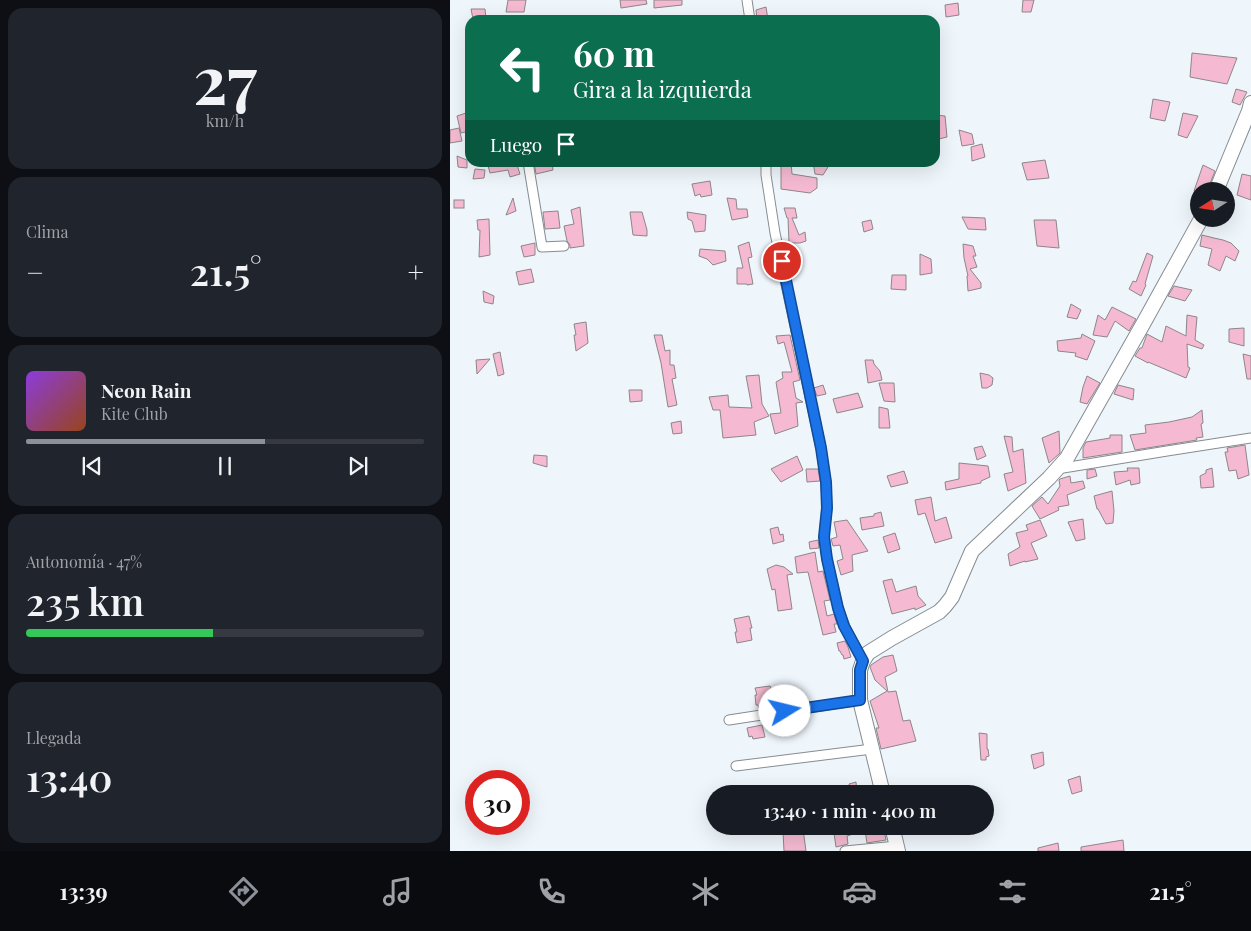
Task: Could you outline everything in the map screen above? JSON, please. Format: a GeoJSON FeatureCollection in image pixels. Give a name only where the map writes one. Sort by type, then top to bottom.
{"type":"FeatureCollection","features":[{"type":"Feature","properties":{"kind":"street"},"geometry":{"type":"LineString","coordinates":[[747,0],[749,15]]}},
{"type":"Feature","properties":{"kind":"street"},"geometry":{"type":"LineString","coordinates":[[1220,182],[1251,103]]}},
{"type":"Feature","properties":{"kind":"street"},"geometry":{"type":"LineString","coordinates":[[529,167],[542,247],[564,246]]}},
{"type":"Feature","properties":{"kind":"street"},"geometry":{"type":"LineString","coordinates":[[766,167],[776,233],[821,448],[826,482],[827,508],[824,537],[827,559],[844,626],[863,661]]}},
{"type":"Feature","properties":{"kind":"street"},"geometry":{"type":"LineString","coordinates":[[881,785],[860,700],[860,670],[863,661],[868,653],[945,606],[952,597],[972,552],[1049,478],[1067,458],[1144,324],[1196,228]]}},
{"type":"Feature","properties":{"kind":"street"},"geometry":{"type":"LineString","coordinates":[[1057,470],[1167,450],[1251,438]]}},
{"type":"Feature","properties":{"kind":"street"},"geometry":{"type":"LineString","coordinates":[[728,720],[860,700]]}},
{"type":"Feature","properties":{"kind":"street"},"geometry":{"type":"LineString","coordinates":[[736,766],[872,749]]}},
{"type":"Feature","properties":{"kind":"street"},"geometry":{"type":"LineString","coordinates":[[845,851],[898,848],[894,835]]}},
{"type":"Feature","properties":{"kind":"building"},"geometry":{"type":"Polygon","coordinates":[[[508,0],[526,0],[524,12],[506,12],[508,0]]]}},
{"type":"Feature","properties":{"kind":"building"},"geometry":{"type":"Polygon","coordinates":[[[620,0],[646,0],[647,4],[621,8],[620,0]]]}},
{"type":"Feature","properties":{"kind":"building"},"geometry":{"type":"Polygon","coordinates":[[[654,0],[682,0],[682,5],[654,8],[654,0]]]}},
{"type":"Feature","properties":{"kind":"building"},"geometry":{"type":"Polygon","coordinates":[[[1023,0],[1034,0],[1031,12],[1022,12],[1023,0]]]}},
{"type":"Feature","properties":{"kind":"building"},"geometry":{"type":"Polygon","coordinates":[[[958,3],[959,15],[946,17],[945,5],[958,3]]]}},
{"type":"Feature","properties":{"kind":"building"},"geometry":{"type":"Polygon","coordinates":[[[766,7],[767,15],[756,15],[756,10],[766,7]]]}},
{"type":"Feature","properties":{"kind":"building"},"geometry":{"type":"Polygon","coordinates":[[[471,9],[485,9],[486,15],[472,15],[471,9]]]}},
{"type":"Feature","properties":{"kind":"building"},"geometry":{"type":"Polygon","coordinates":[[[1192,53],[1237,58],[1227,84],[1190,77],[1192,53]]]}},
{"type":"Feature","properties":{"kind":"building"},"geometry":{"type":"Polygon","coordinates":[[[1236,89],[1247,92],[1240,105],[1232,102],[1236,89]]]}},
{"type":"Feature","properties":{"kind":"building"},"geometry":{"type":"Polygon","coordinates":[[[1153,99],[1170,102],[1165,121],[1150,118],[1153,99]]]}},
{"type":"Feature","properties":{"kind":"building"},"geometry":{"type":"Polygon","coordinates":[[[465,113],[465,132],[461,133],[457,116],[465,113]]]}},
{"type":"Feature","properties":{"kind":"building"},"geometry":{"type":"Polygon","coordinates":[[[1183,113],[1198,116],[1187,138],[1178,135],[1183,113]]]}},
{"type":"Feature","properties":{"kind":"building"},"geometry":{"type":"Polygon","coordinates":[[[940,116],[945,116],[947,137],[940,139],[940,116]]]}},
{"type":"Feature","properties":{"kind":"building"},"geometry":{"type":"Polygon","coordinates":[[[459,128],[462,141],[450,143],[450,130],[459,128]]]}},
{"type":"Feature","properties":{"kind":"building"},"geometry":{"type":"Polygon","coordinates":[[[959,130],[972,134],[974,144],[962,146],[959,130]]]}},
{"type":"Feature","properties":{"kind":"building"},"geometry":{"type":"Polygon","coordinates":[[[982,144],[985,157],[972,161],[971,147],[982,144]]]}},
{"type":"Feature","properties":{"kind":"building"},"geometry":{"type":"Polygon","coordinates":[[[457,156],[465,159],[465,167],[467,168],[458,167],[457,156]]]}},
{"type":"Feature","properties":{"kind":"building"},"geometry":{"type":"Polygon","coordinates":[[[1045,160],[1049,178],[1027,180],[1022,163],[1045,160]]]}},
{"type":"Feature","properties":{"kind":"building"},"geometry":{"type":"Polygon","coordinates":[[[1203,165],[1215,171],[1211,182],[1197,182],[1203,165]]]}},
{"type":"Feature","properties":{"kind":"building"},"geometry":{"type":"Polygon","coordinates":[[[488,167],[518,167],[520,174],[510,177],[508,170],[490,173],[488,167]]]}},
{"type":"Feature","properties":{"kind":"building"},"geometry":{"type":"Polygon","coordinates":[[[535,167],[553,167],[553,170],[536,174],[535,167]]]}},
{"type":"Feature","properties":{"kind":"building"},"geometry":{"type":"Polygon","coordinates":[[[781,167],[791,167],[792,174],[817,178],[817,188],[810,193],[781,189],[781,167]]]}},
{"type":"Feature","properties":{"kind":"building"},"geometry":{"type":"Polygon","coordinates":[[[814,167],[828,167],[823,175],[815,174],[814,167]]]}},
{"type":"Feature","properties":{"kind":"building"},"geometry":{"type":"Polygon","coordinates":[[[475,169],[485,170],[484,178],[473,179],[475,169]]]}},
{"type":"Feature","properties":{"kind":"building"},"geometry":{"type":"Polygon","coordinates":[[[1242,174],[1251,176],[1251,200],[1237,195],[1242,174]]]}},
{"type":"Feature","properties":{"kind":"building"},"geometry":{"type":"Polygon","coordinates":[[[710,181],[712,195],[701,197],[700,194],[695,196],[692,184],[710,181]]]}},
{"type":"Feature","properties":{"kind":"building"},"geometry":{"type":"Polygon","coordinates":[[[513,198],[516,211],[506,215],[513,198]]]}},
{"type":"Feature","properties":{"kind":"building"},"geometry":{"type":"Polygon","coordinates":[[[727,198],[736,199],[737,209],[747,209],[748,217],[732,220],[727,198]]]}},
{"type":"Feature","properties":{"kind":"building"},"geometry":{"type":"Polygon","coordinates":[[[454,200],[464,200],[464,208],[454,208],[454,200]]]}},
{"type":"Feature","properties":{"kind":"building"},"geometry":{"type":"Polygon","coordinates":[[[580,207],[584,246],[570,248],[564,226],[574,224],[571,210],[580,207]]]}},
{"type":"Feature","properties":{"kind":"building"},"geometry":{"type":"Polygon","coordinates":[[[784,208],[795,208],[797,218],[792,218],[799,235],[805,232],[806,241],[789,243],[788,218],[784,208]]]}},
{"type":"Feature","properties":{"kind":"building"},"geometry":{"type":"Polygon","coordinates":[[[558,211],[560,228],[545,229],[543,212],[558,211]]]}},
{"type":"Feature","properties":{"kind":"building"},"geometry":{"type":"Polygon","coordinates":[[[630,212],[642,212],[647,236],[633,235],[630,212]]]}},
{"type":"Feature","properties":{"kind":"building"},"geometry":{"type":"Polygon","coordinates":[[[687,212],[706,215],[705,231],[695,232],[692,221],[688,219],[687,212]]]}},
{"type":"Feature","properties":{"kind":"building"},"geometry":{"type":"Polygon","coordinates":[[[962,217],[985,218],[986,230],[968,229],[962,217]]]}},
{"type":"Feature","properties":{"kind":"building"},"geometry":{"type":"Polygon","coordinates":[[[489,219],[490,255],[479,257],[480,230],[478,230],[477,220],[489,219]]]}},
{"type":"Feature","properties":{"kind":"building"},"geometry":{"type":"Polygon","coordinates":[[[871,220],[873,229],[864,232],[862,222],[871,220]]]}},
{"type":"Feature","properties":{"kind":"building"},"geometry":{"type":"Polygon","coordinates":[[[1034,220],[1056,220],[1059,248],[1037,246],[1034,220]]]}},
{"type":"Feature","properties":{"kind":"building"},"geometry":{"type":"Polygon","coordinates":[[[1202,235],[1231,243],[1239,251],[1235,261],[1226,256],[1220,271],[1208,265],[1212,249],[1200,246],[1202,235]]]}},
{"type":"Feature","properties":{"kind":"building"},"geometry":{"type":"Polygon","coordinates":[[[749,242],[752,257],[748,258],[753,284],[737,284],[737,268],[743,268],[738,246],[749,242]]]}},
{"type":"Feature","properties":{"kind":"building"},"geometry":{"type":"Polygon","coordinates":[[[535,243],[535,255],[524,257],[521,246],[535,243]]]}},
{"type":"Feature","properties":{"kind":"building"},"geometry":{"type":"Polygon","coordinates":[[[963,244],[973,246],[976,256],[973,256],[977,267],[970,269],[981,283],[981,288],[968,291],[968,276],[963,244]]]}},
{"type":"Feature","properties":{"kind":"building"},"geometry":{"type":"Polygon","coordinates":[[[700,249],[725,251],[726,261],[713,265],[707,259],[699,256],[700,249]]]}},
{"type":"Feature","properties":{"kind":"building"},"geometry":{"type":"Polygon","coordinates":[[[1147,253],[1153,256],[1146,285],[1141,296],[1129,289],[1133,281],[1136,282],[1147,253]]]}},
{"type":"Feature","properties":{"kind":"building"},"geometry":{"type":"Polygon","coordinates":[[[920,254],[931,259],[932,273],[920,275],[920,254]]]}},
{"type":"Feature","properties":{"kind":"building"},"geometry":{"type":"Polygon","coordinates":[[[531,269],[534,282],[519,285],[516,272],[531,269]]]}},
{"type":"Feature","properties":{"kind":"building"},"geometry":{"type":"Polygon","coordinates":[[[892,275],[906,275],[906,290],[891,289],[892,275]]]}},
{"type":"Feature","properties":{"kind":"building"},"geometry":{"type":"Polygon","coordinates":[[[1174,286],[1192,290],[1185,301],[1168,296],[1174,286]]]}},
{"type":"Feature","properties":{"kind":"building"},"geometry":{"type":"Polygon","coordinates":[[[483,291],[494,296],[493,304],[484,302],[483,291]]]}},
{"type":"Feature","properties":{"kind":"building"},"geometry":{"type":"Polygon","coordinates":[[[1071,304],[1081,310],[1077,319],[1067,317],[1071,304]]]}},
{"type":"Feature","properties":{"kind":"building"},"geometry":{"type":"Polygon","coordinates":[[[1112,307],[1136,319],[1129,331],[1115,321],[1107,337],[1093,335],[1098,315],[1105,320],[1112,307]]]}},
{"type":"Feature","properties":{"kind":"building"},"geometry":{"type":"Polygon","coordinates":[[[1187,315],[1197,317],[1195,340],[1204,345],[1202,349],[1187,344],[1188,367],[1190,368],[1186,378],[1135,356],[1140,348],[1142,348],[1147,334],[1162,342],[1166,326],[1186,336],[1187,315]]]}},
{"type":"Feature","properties":{"kind":"building"},"geometry":{"type":"Polygon","coordinates":[[[586,322],[588,343],[576,351],[574,324],[586,322]]]}},
{"type":"Feature","properties":{"kind":"building"},"geometry":{"type":"Polygon","coordinates":[[[1244,328],[1244,346],[1229,342],[1229,329],[1244,328]]]}},
{"type":"Feature","properties":{"kind":"building"},"geometry":{"type":"Polygon","coordinates":[[[1082,334],[1095,341],[1087,360],[1075,356],[1076,353],[1058,351],[1057,341],[1081,338],[1082,334]]]}},
{"type":"Feature","properties":{"kind":"building"},"geometry":{"type":"Polygon","coordinates":[[[654,335],[662,335],[665,351],[670,350],[670,365],[674,365],[676,378],[672,379],[677,405],[668,407],[661,363],[654,335]]]}},
{"type":"Feature","properties":{"kind":"building"},"geometry":{"type":"Polygon","coordinates":[[[790,335],[800,380],[793,382],[796,398],[803,402],[796,403],[798,426],[775,434],[770,414],[781,413],[776,382],[783,378],[782,372],[792,372],[784,342],[778,344],[776,336],[790,335]]]}},
{"type":"Feature","properties":{"kind":"building"},"geometry":{"type":"Polygon","coordinates":[[[500,352],[504,374],[498,376],[493,354],[500,352]]]}},
{"type":"Feature","properties":{"kind":"building"},"geometry":{"type":"Polygon","coordinates":[[[1243,354],[1251,356],[1251,379],[1247,379],[1243,354]]]}},
{"type":"Feature","properties":{"kind":"building"},"geometry":{"type":"Polygon","coordinates":[[[490,359],[477,374],[476,360],[490,359]]]}},
{"type":"Feature","properties":{"kind":"building"},"geometry":{"type":"Polygon","coordinates":[[[865,360],[873,360],[880,371],[882,380],[868,383],[865,360]]]}},
{"type":"Feature","properties":{"kind":"building"},"geometry":{"type":"Polygon","coordinates":[[[980,373],[993,378],[992,385],[982,388],[980,373]]]}},
{"type":"Feature","properties":{"kind":"building"},"geometry":{"type":"Polygon","coordinates":[[[759,375],[762,404],[769,416],[754,422],[756,435],[723,438],[720,410],[713,410],[709,397],[728,395],[729,407],[752,408],[746,376],[759,375]]]}},
{"type":"Feature","properties":{"kind":"building"},"geometry":{"type":"Polygon","coordinates":[[[1087,376],[1100,383],[1087,404],[1080,402],[1087,376]]]}},
{"type":"Feature","properties":{"kind":"building"},"geometry":{"type":"Polygon","coordinates":[[[879,383],[894,383],[895,402],[884,401],[879,383]]]}},
{"type":"Feature","properties":{"kind":"building"},"geometry":{"type":"Polygon","coordinates":[[[823,385],[826,394],[817,396],[814,388],[823,385]]]}},
{"type":"Feature","properties":{"kind":"building"},"geometry":{"type":"Polygon","coordinates":[[[1118,385],[1134,389],[1133,400],[1114,394],[1118,385]]]}},
{"type":"Feature","properties":{"kind":"building"},"geometry":{"type":"Polygon","coordinates":[[[629,390],[642,390],[642,401],[630,402],[629,390]]]}},
{"type":"Feature","properties":{"kind":"building"},"geometry":{"type":"Polygon","coordinates":[[[858,393],[863,407],[837,413],[833,399],[858,393]]]}},
{"type":"Feature","properties":{"kind":"building"},"geometry":{"type":"Polygon","coordinates":[[[879,407],[888,409],[890,428],[879,428],[879,407]]]}},
{"type":"Feature","properties":{"kind":"building"},"geometry":{"type":"Polygon","coordinates":[[[1202,410],[1203,423],[1201,424],[1203,437],[1196,438],[1197,440],[1135,450],[1130,435],[1146,433],[1145,425],[1192,417],[1202,410]]]}},
{"type":"Feature","properties":{"kind":"building"},"geometry":{"type":"Polygon","coordinates":[[[681,421],[682,433],[673,434],[671,423],[681,421]]]}},
{"type":"Feature","properties":{"kind":"building"},"geometry":{"type":"Polygon","coordinates":[[[1059,431],[1060,453],[1049,463],[1042,438],[1059,431]]]}},
{"type":"Feature","properties":{"kind":"building"},"geometry":{"type":"Polygon","coordinates":[[[1110,435],[1122,435],[1122,452],[1083,458],[1083,448],[1086,442],[1110,438],[1110,435]]]}},
{"type":"Feature","properties":{"kind":"building"},"geometry":{"type":"Polygon","coordinates":[[[1004,436],[1012,437],[1013,452],[1023,449],[1026,483],[1008,491],[1004,474],[1013,472],[1004,436]]]}},
{"type":"Feature","properties":{"kind":"building"},"geometry":{"type":"Polygon","coordinates":[[[1245,445],[1249,475],[1238,479],[1236,470],[1229,471],[1225,452],[1228,452],[1227,448],[1245,445]]]}},
{"type":"Feature","properties":{"kind":"building"},"geometry":{"type":"Polygon","coordinates":[[[982,446],[986,456],[977,460],[974,448],[982,446]]]}},
{"type":"Feature","properties":{"kind":"building"},"geometry":{"type":"Polygon","coordinates":[[[534,455],[547,456],[547,467],[533,463],[534,455]]]}},
{"type":"Feature","properties":{"kind":"building"},"geometry":{"type":"Polygon","coordinates":[[[797,456],[803,470],[781,482],[771,469],[797,456]]]}},
{"type":"Feature","properties":{"kind":"building"},"geometry":{"type":"Polygon","coordinates":[[[959,463],[988,466],[990,477],[981,481],[981,483],[946,490],[945,482],[959,479],[959,463]]]}},
{"type":"Feature","properties":{"kind":"building"},"geometry":{"type":"Polygon","coordinates":[[[1127,468],[1139,468],[1140,483],[1131,485],[1130,480],[1116,485],[1114,472],[1128,471],[1127,468]]]}},
{"type":"Feature","properties":{"kind":"building"},"geometry":{"type":"Polygon","coordinates":[[[1212,468],[1214,487],[1201,488],[1200,476],[1206,473],[1206,470],[1212,468]]]}},
{"type":"Feature","properties":{"kind":"building"},"geometry":{"type":"Polygon","coordinates":[[[806,469],[818,469],[820,481],[807,482],[806,469]]]}},
{"type":"Feature","properties":{"kind":"building"},"geometry":{"type":"Polygon","coordinates":[[[1095,469],[1097,476],[1087,479],[1087,470],[1095,469]]]}},
{"type":"Feature","properties":{"kind":"building"},"geometry":{"type":"Polygon","coordinates":[[[904,471],[908,483],[891,487],[887,476],[904,471]]]}},
{"type":"Feature","properties":{"kind":"building"},"geometry":{"type":"Polygon","coordinates":[[[1070,476],[1071,483],[1083,481],[1085,488],[1067,495],[1069,505],[1058,507],[1059,510],[1040,519],[1032,506],[1042,497],[1048,504],[1060,486],[1059,480],[1070,476]]]}},
{"type":"Feature","properties":{"kind":"building"},"geometry":{"type":"Polygon","coordinates":[[[1112,491],[1113,523],[1106,524],[1097,509],[1094,496],[1112,491]]]}},
{"type":"Feature","properties":{"kind":"building"},"geometry":{"type":"Polygon","coordinates":[[[931,497],[935,521],[946,517],[952,538],[935,543],[925,513],[918,515],[915,500],[931,497]]]}},
{"type":"Feature","properties":{"kind":"building"},"geometry":{"type":"Polygon","coordinates":[[[881,512],[884,526],[862,530],[860,518],[874,516],[874,514],[881,512]]]}},
{"type":"Feature","properties":{"kind":"building"},"geometry":{"type":"Polygon","coordinates":[[[1083,519],[1085,539],[1076,541],[1068,522],[1083,519]]]}},
{"type":"Feature","properties":{"kind":"building"},"geometry":{"type":"Polygon","coordinates":[[[847,520],[868,551],[852,555],[853,571],[841,575],[837,561],[843,559],[840,545],[833,546],[831,539],[837,537],[834,522],[847,520]]]}},
{"type":"Feature","properties":{"kind":"building"},"geometry":{"type":"Polygon","coordinates":[[[1040,520],[1047,536],[1031,543],[1038,559],[1010,566],[1008,554],[1020,547],[1016,533],[1028,530],[1026,525],[1040,520]]]}},
{"type":"Feature","properties":{"kind":"building"},"geometry":{"type":"Polygon","coordinates":[[[778,527],[780,535],[783,534],[784,541],[773,544],[770,529],[778,527]]]}},
{"type":"Feature","properties":{"kind":"building"},"geometry":{"type":"Polygon","coordinates":[[[895,533],[900,549],[888,553],[883,537],[895,533]]]}},
{"type":"Feature","properties":{"kind":"building"},"geometry":{"type":"Polygon","coordinates":[[[818,540],[819,548],[810,549],[809,542],[818,540]]]}},
{"type":"Feature","properties":{"kind":"building"},"geometry":{"type":"Polygon","coordinates":[[[815,552],[818,572],[823,571],[830,600],[824,601],[827,616],[834,614],[837,624],[834,624],[836,632],[823,635],[808,572],[797,573],[795,557],[815,552]]]}},
{"type":"Feature","properties":{"kind":"building"},"geometry":{"type":"Polygon","coordinates":[[[776,565],[784,567],[793,574],[787,575],[792,609],[778,611],[775,589],[772,590],[767,569],[776,565]]]}},
{"type":"Feature","properties":{"kind":"building"},"geometry":{"type":"Polygon","coordinates":[[[892,579],[896,592],[916,586],[918,596],[926,605],[915,610],[915,608],[892,614],[883,581],[892,579]]]}},
{"type":"Feature","properties":{"kind":"building"},"geometry":{"type":"Polygon","coordinates":[[[749,616],[752,640],[737,643],[734,619],[749,616]]]}},
{"type":"Feature","properties":{"kind":"building"},"geometry":{"type":"Polygon","coordinates":[[[845,641],[851,657],[844,659],[837,643],[845,641]]]}},
{"type":"Feature","properties":{"kind":"building"},"geometry":{"type":"Polygon","coordinates":[[[893,655],[897,671],[885,677],[888,692],[896,691],[903,721],[910,720],[916,741],[881,749],[876,728],[879,728],[870,701],[887,691],[875,680],[870,667],[883,657],[893,655]]]}},
{"type":"Feature","properties":{"kind":"building"},"geometry":{"type":"Polygon","coordinates":[[[770,686],[777,706],[759,709],[758,705],[756,705],[755,695],[757,695],[755,688],[770,686]]]}},
{"type":"Feature","properties":{"kind":"building"},"geometry":{"type":"Polygon","coordinates":[[[762,725],[765,737],[753,739],[752,736],[749,737],[747,728],[762,725]]]}},
{"type":"Feature","properties":{"kind":"building"},"geometry":{"type":"Polygon","coordinates":[[[979,733],[987,734],[989,756],[986,757],[986,760],[981,760],[979,733]]]}},
{"type":"Feature","properties":{"kind":"building"},"geometry":{"type":"Polygon","coordinates":[[[1043,752],[1044,765],[1034,769],[1031,755],[1043,752]]]}},
{"type":"Feature","properties":{"kind":"building"},"geometry":{"type":"Polygon","coordinates":[[[1080,776],[1082,791],[1072,794],[1068,780],[1080,776]]]}},
{"type":"Feature","properties":{"kind":"building"},"geometry":{"type":"Polygon","coordinates":[[[783,835],[804,835],[806,851],[784,851],[783,835]]]}},
{"type":"Feature","properties":{"kind":"building"},"geometry":{"type":"Polygon","coordinates":[[[834,835],[850,835],[847,836],[848,844],[836,847],[834,835]]]}},
{"type":"Feature","properties":{"kind":"building"},"geometry":{"type":"Polygon","coordinates":[[[866,835],[885,835],[886,840],[867,843],[866,835]]]}},
{"type":"Feature","properties":{"kind":"building"},"geometry":{"type":"Polygon","coordinates":[[[1123,840],[1124,851],[1081,851],[1081,847],[1123,840]]]}},
{"type":"Feature","properties":{"kind":"building"},"geometry":{"type":"Polygon","coordinates":[[[1058,843],[1059,851],[1038,851],[1038,848],[1058,843]]]}},
{"type":"Feature","properties":{"kind":"route"},"geometry":{"type":"LineString","coordinates":[[782,261],[821,448],[826,482],[827,508],[824,537],[827,559],[844,626],[863,661],[860,670],[860,700],[785,711]]}}]}
